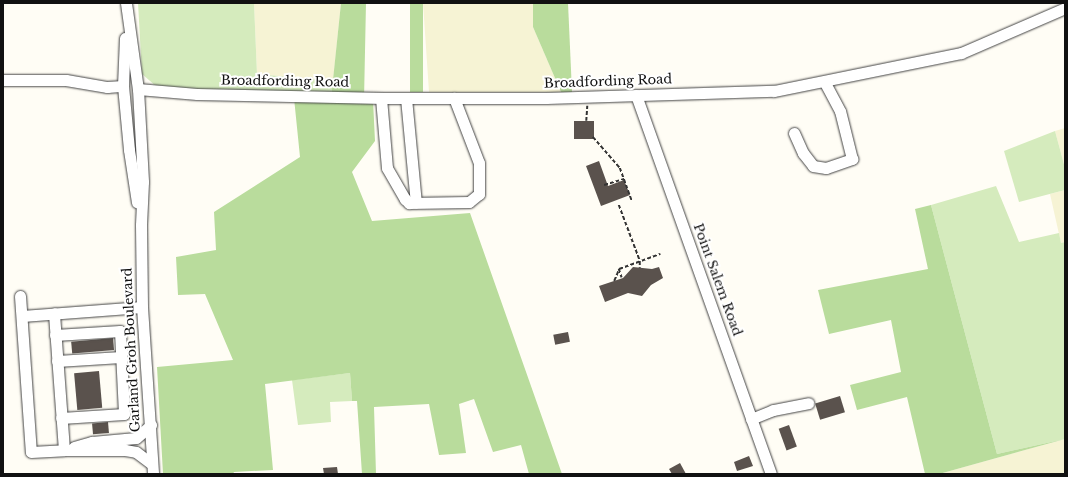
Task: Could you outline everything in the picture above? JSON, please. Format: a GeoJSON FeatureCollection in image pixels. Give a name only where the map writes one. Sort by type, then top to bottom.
{"type":"FeatureCollection","features":[{"type":"Feature","properties":{"kind":"street","name":"Garland Groh Boulevard"},"geometry":{"type":"LineString","coordinates":[[126,3],[123,86],[129,150],[141,225]]}},
{"type":"Feature","properties":{"kind":"street","name":"Broadfording Road"},"geometry":{"type":"LineString","coordinates":[[138,89],[197,94],[381,98],[588,97],[766,92],[825,83],[961,53],[1065,8]]}},
{"type":"Feature","properties":{"kind":"street","name":"Garland Groh Boulevard"},"geometry":{"type":"LineString","coordinates":[[126,14],[138,89],[143,182],[141,225],[142,307],[151,425],[152,469]]}},
{"type":"Feature","properties":{"kind":"street"},"geometry":{"type":"LineString","coordinates":[[125,45],[138,89],[129,150]]}},
{"type":"Feature","properties":{"kind":"street"},"geometry":{"type":"LineString","coordinates":[[3,80],[53,79],[106,87],[123,86]]}},
{"type":"Feature","properties":{"kind":"street"},"geometry":{"type":"LineString","coordinates":[[794,133],[805,157],[813,166],[826,168],[852,158],[840,112],[825,83]]}},
{"type":"Feature","properties":{"kind":"street","name":"Point Salem Road"},"geometry":{"type":"LineString","coordinates":[[636,96],[771,474]]}},
{"type":"Feature","properties":{"kind":"street"},"geometry":{"type":"LineString","coordinates":[[381,98],[387,168],[405,199],[409,203],[469,202],[479,194],[479,163],[454,98]]}},
{"type":"Feature","properties":{"kind":"street"},"geometry":{"type":"LineString","coordinates":[[406,98],[416,203]]}},
{"type":"Feature","properties":{"kind":"street"},"geometry":{"type":"LineString","coordinates":[[20,296],[31,452],[64,450],[136,452],[152,469]]}},
{"type":"Feature","properties":{"kind":"street"},"geometry":{"type":"LineString","coordinates":[[22,316],[142,307]]}},
{"type":"Feature","properties":{"kind":"street"},"geometry":{"type":"LineString","coordinates":[[54,313],[64,450]]}},
{"type":"Feature","properties":{"kind":"street"},"geometry":{"type":"LineString","coordinates":[[55,335],[120,330],[120,357],[124,414],[61,418]]}},
{"type":"Feature","properties":{"kind":"street"},"geometry":{"type":"LineString","coordinates":[[57,361],[120,357]]}},
{"type":"Feature","properties":{"kind":"street"},"geometry":{"type":"LineString","coordinates":[[751,419],[773,410],[808,403]]}},
{"type":"Feature","properties":{"kind":"street"},"geometry":{"type":"LineString","coordinates":[[64,450],[92,442],[136,438],[151,425]]}},
{"type":"Feature","properties":{"kind":"path"},"geometry":{"type":"LineString","coordinates":[[586,121],[588,97]]}},
{"type":"Feature","properties":{"kind":"path"},"geometry":{"type":"LineString","coordinates":[[594,137],[620,168],[632,201]]}},
{"type":"Feature","properties":{"kind":"path"},"geometry":{"type":"LineString","coordinates":[[604,185],[624,178]]}},
{"type":"Feature","properties":{"kind":"path"},"geometry":{"type":"LineString","coordinates":[[619,205],[640,261],[640,268]]}},
{"type":"Feature","properties":{"kind":"path"},"geometry":{"type":"LineString","coordinates":[[614,281],[619,269],[660,254]]}},
{"type":"Feature","properties":{"kind":"path"},"geometry":{"type":"LineString","coordinates":[[619,269],[622,278]]}},
{"type":"Feature","properties":{"kind":"shaded area"},"geometry":{"type":"Polygon","coordinates":[[[254,3],[341,3],[333,81],[257,74],[254,3]]]}},
{"type":"Feature","properties":{"kind":"shaded area"},"geometry":{"type":"Polygon","coordinates":[[[423,3],[533,3],[533,27],[561,92],[429,92],[423,3]]]}},
{"type":"Feature","properties":{"kind":"shaded area"},"geometry":{"type":"Polygon","coordinates":[[[1065,128],[1065,168],[1055,131],[1065,128]]]}},
{"type":"Feature","properties":{"kind":"shaded area"},"geometry":{"type":"Polygon","coordinates":[[[1065,190],[1065,242],[1061,243],[1050,194],[1065,190]]]}},
{"type":"Feature","properties":{"kind":"shaded area"},"geometry":{"type":"Polygon","coordinates":[[[1065,439],[1065,474],[939,474],[1065,439]]]}},
{"type":"Feature","properties":{"kind":"green space"},"geometry":{"type":"Polygon","coordinates":[[[138,3],[254,3],[257,74],[333,81],[331,99],[165,94],[142,74],[138,3]]]}},
{"type":"Feature","properties":{"kind":"green space"},"geometry":{"type":"Polygon","coordinates":[[[341,3],[366,3],[364,100],[373,100],[375,141],[352,172],[372,221],[470,213],[562,474],[529,474],[521,445],[493,452],[474,399],[459,404],[466,453],[439,455],[429,404],[374,407],[376,474],[362,474],[357,401],[352,401],[350,373],[265,384],[273,470],[234,472],[233,474],[163,474],[157,367],[233,360],[205,294],[178,295],[176,257],[216,250],[214,212],[300,157],[294,98],[331,99],[341,3]]]}},
{"type":"Feature","properties":{"kind":"green space"},"geometry":{"type":"Polygon","coordinates":[[[410,3],[423,3],[423,92],[410,92],[410,3]]]}},
{"type":"Feature","properties":{"kind":"green space"},"geometry":{"type":"Polygon","coordinates":[[[533,3],[568,3],[572,92],[561,92],[533,27],[533,3]]]}},
{"type":"Feature","properties":{"kind":"green space"},"geometry":{"type":"Polygon","coordinates":[[[1055,131],[1065,168],[1065,190],[1019,202],[1004,151],[1055,131]]]}},
{"type":"Feature","properties":{"kind":"green space"},"geometry":{"type":"Polygon","coordinates":[[[996,186],[1019,242],[1059,233],[1061,243],[1065,242],[1065,439],[997,454],[931,205],[996,186]]]}},
{"type":"Feature","properties":{"kind":"green space"},"geometry":{"type":"Polygon","coordinates":[[[931,205],[997,454],[1065,439],[939,474],[925,474],[907,397],[857,410],[850,385],[901,372],[891,320],[829,334],[818,290],[928,269],[915,209],[931,205]]]}},
{"type":"Feature","properties":{"kind":"green space"},"geometry":{"type":"Polygon","coordinates":[[[350,373],[352,401],[330,402],[331,422],[298,425],[292,380],[350,373]]]}},
{"type":"Feature","properties":{"kind":"building"},"geometry":{"type":"Polygon","coordinates":[[[574,121],[594,121],[594,139],[574,139],[574,121]]]}},
{"type":"Feature","properties":{"kind":"building"},"geometry":{"type":"Polygon","coordinates":[[[599,161],[608,186],[624,180],[630,195],[601,206],[586,166],[599,161]]]}},
{"type":"Feature","properties":{"kind":"building"},"geometry":{"type":"Polygon","coordinates":[[[633,267],[652,269],[659,267],[663,278],[651,285],[642,296],[628,293],[605,302],[599,286],[623,278],[633,267]]]}},
{"type":"Feature","properties":{"kind":"building"},"geometry":{"type":"Polygon","coordinates":[[[568,332],[570,342],[555,345],[553,335],[568,332]]]}},
{"type":"Feature","properties":{"kind":"building"},"geometry":{"type":"Polygon","coordinates":[[[113,338],[114,350],[72,354],[71,342],[113,338]]]}},
{"type":"Feature","properties":{"kind":"building"},"geometry":{"type":"Polygon","coordinates":[[[99,371],[102,408],[77,410],[74,373],[99,371]]]}},
{"type":"Feature","properties":{"kind":"building"},"geometry":{"type":"Polygon","coordinates":[[[840,396],[845,412],[820,420],[815,404],[840,396]]]}},
{"type":"Feature","properties":{"kind":"building"},"geometry":{"type":"Polygon","coordinates":[[[108,422],[109,433],[93,434],[92,423],[108,422]]]}},
{"type":"Feature","properties":{"kind":"building"},"geometry":{"type":"Polygon","coordinates":[[[789,425],[797,447],[787,450],[779,429],[789,425]]]}},
{"type":"Feature","properties":{"kind":"building"},"geometry":{"type":"Polygon","coordinates":[[[749,456],[753,466],[737,471],[734,462],[749,456]]]}},
{"type":"Feature","properties":{"kind":"building"},"geometry":{"type":"Polygon","coordinates":[[[680,463],[686,474],[672,474],[669,469],[680,463]]]}},
{"type":"Feature","properties":{"kind":"building"},"geometry":{"type":"Polygon","coordinates":[[[337,467],[338,474],[324,474],[323,468],[337,467]]]}}]}
